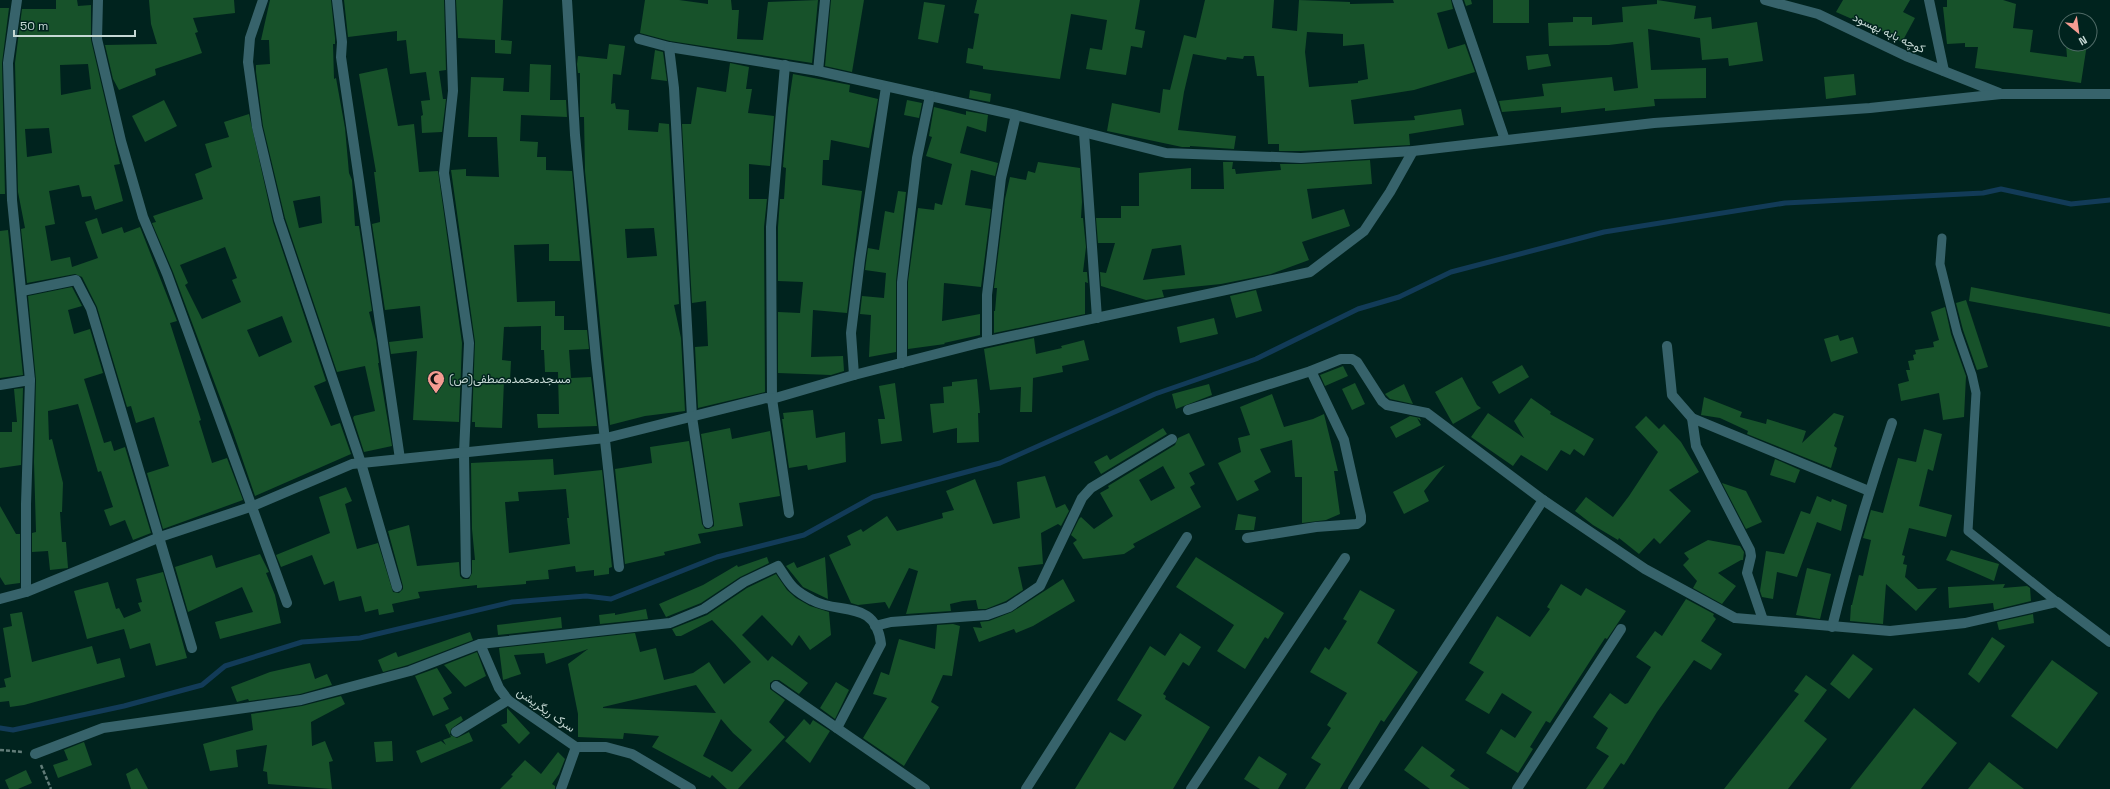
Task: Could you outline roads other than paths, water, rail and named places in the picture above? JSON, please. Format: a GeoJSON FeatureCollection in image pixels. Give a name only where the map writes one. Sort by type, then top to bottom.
{"type":"FeatureCollection","features":[{"type":"Feature","properties":{"kind":"street"},"geometry":{"type":"LineString","coordinates":[[17,0],[8,63],[12,200],[30,380],[26,504],[26,592]]}},
{"type":"Feature","properties":{"kind":"street"},"geometry":{"type":"LineString","coordinates":[[98,0],[97,39],[121,141],[143,217],[167,274],[253,506],[287,603]]}},
{"type":"Feature","properties":{"kind":"street"},"geometry":{"type":"LineString","coordinates":[[263,0],[250,38],[248,62],[257,128],[280,220],[361,463],[397,587]]}},
{"type":"Feature","properties":{"kind":"street"},"geometry":{"type":"LineString","coordinates":[[337,0],[342,42],[340,57],[400,459]]}},
{"type":"Feature","properties":{"kind":"street"},"geometry":{"type":"LineString","coordinates":[[567,0],[576,142],[595,351],[606,438],[619,567]]}},
{"type":"Feature","properties":{"kind":"street"},"geometry":{"type":"LineString","coordinates":[[818,71],[825,0]]}},
{"type":"Feature","properties":{"kind":"street"},"geometry":{"type":"LineString","coordinates":[[1458,0],[1505,140]]}},
{"type":"Feature","properties":{"kind":"street","name":"کوچه بابه بهسود"},"geometry":{"type":"LineString","coordinates":[[1765,0],[1818,14],[1944,71],[2001,94]]}},
{"type":"Feature","properties":{"kind":"street"},"geometry":{"type":"LineString","coordinates":[[1928,0],[1944,71]]}},
{"type":"Feature","properties":{"kind":"street"},"geometry":{"type":"LineString","coordinates":[[448,2],[452,91],[444,173],[469,343],[464,452],[466,573]]}},
{"type":"Feature","properties":{"kind":"street"},"geometry":{"type":"LineString","coordinates":[[639,39],[669,48],[818,71],[1016,115],[1166,153],[1301,158],[1413,151],[1654,123],[1870,108],[2001,94],[2110,94]]}},
{"type":"Feature","properties":{"kind":"street"},"geometry":{"type":"LineString","coordinates":[[669,48],[674,96],[692,416],[708,523]]}},
{"type":"Feature","properties":{"kind":"street"},"geometry":{"type":"LineString","coordinates":[[786,65],[772,227],[772,399],[789,513]]}},
{"type":"Feature","properties":{"kind":"street"},"geometry":{"type":"LineString","coordinates":[[854,375],[852,326],[886,87]]}},
{"type":"Feature","properties":{"kind":"street"},"geometry":{"type":"LineString","coordinates":[[902,363],[902,282],[917,158],[930,96]]}},
{"type":"Feature","properties":{"kind":"street"},"geometry":{"type":"LineString","coordinates":[[987,341],[987,296],[1001,178],[1016,115]]}},
{"type":"Feature","properties":{"kind":"street"},"geometry":{"type":"LineString","coordinates":[[1084,133],[1097,318]]}},
{"type":"Feature","properties":{"kind":"street"},"geometry":{"type":"LineString","coordinates":[[0,599],[26,592],[160,537],[253,506],[352,464],[606,438],[766,398],[772,399],[854,375],[987,341],[1310,272],[1364,231],[1390,192],[1413,151]]}},
{"type":"Feature","properties":{"kind":"street"},"geometry":{"type":"LineString","coordinates":[[22,291],[76,280],[91,309],[192,648]]}},
{"type":"Feature","properties":{"kind":"street"},"geometry":{"type":"LineString","coordinates":[[1667,346],[1672,395],[1692,418],[1869,491]]}},
{"type":"Feature","properties":{"kind":"street"},"geometry":{"type":"LineString","coordinates":[[1188,410],[1311,371],[1341,359],[1352,359],[1357,362],[1382,401],[1387,405],[1427,413],[1543,500],[1645,569],[1714,608],[1735,618],[1890,631],[1964,623],[2057,602],[2110,642]]}},
{"type":"Feature","properties":{"kind":"street"},"geometry":{"type":"LineString","coordinates":[[1247,538],[1316,528],[1357,524],[1361,521],[1362,516],[1344,440],[1311,371]]}},
{"type":"Feature","properties":{"kind":"street"},"geometry":{"type":"LineString","coordinates":[[0,385],[30,380]]}},
{"type":"Feature","properties":{"kind":"street"},"geometry":{"type":"LineString","coordinates":[[1692,418],[1696,446],[1750,550],[1751,556],[1746,573],[1763,620]]}},
{"type":"Feature","properties":{"kind":"street"},"geometry":{"type":"LineString","coordinates":[[1832,627],[1847,564],[1869,491],[1892,424]]}},
{"type":"Feature","properties":{"kind":"street"},"geometry":{"type":"LineString","coordinates":[[875,626],[891,622],[987,615],[1009,607],[1040,586],[1082,498],[1091,488],[1172,439]]}},
{"type":"Feature","properties":{"kind":"street"},"geometry":{"type":"LineString","coordinates":[[1353,789],[1543,500]]}},
{"type":"Feature","properties":{"kind":"street"},"geometry":{"type":"LineString","coordinates":[[1026,789],[1187,537]]}},
{"type":"Feature","properties":{"kind":"street"},"geometry":{"type":"LineString","coordinates":[[1191,789],[1345,558]]}},
{"type":"Feature","properties":{"kind":"street"},"geometry":{"type":"LineString","coordinates":[[35,754],[103,728],[301,700],[410,672],[480,644],[670,623],[704,609],[744,582],[778,566],[790,587],[813,601],[862,612],[880,633],[881,644],[837,728]]}},
{"type":"Feature","properties":{"kind":"street"},"geometry":{"type":"LineString","coordinates":[[1517,789],[1621,629]]}},
{"type":"Feature","properties":{"kind":"street","name":"سرک ریگریشن"},"geometry":{"type":"LineString","coordinates":[[480,644],[499,688],[508,700],[576,747],[606,747],[632,754],[688,788]]}},
{"type":"Feature","properties":{"kind":"street"},"geometry":{"type":"LineString","coordinates":[[776,686],[925,789]]}},
{"type":"Feature","properties":{"kind":"street"},"geometry":{"type":"LineString","coordinates":[[456,732],[508,700]]}},
{"type":"Feature","properties":{"kind":"street"},"geometry":{"type":"LineString","coordinates":[[561,789],[576,747]]}},
{"type":"Feature","properties":{"kind":"lane"},"geometry":{"type":"LineString","coordinates":[[1942,238],[1940,264],[1957,332],[1972,375],[1976,393],[1968,531],[2057,602]]}},
{"type":"Feature","properties":{"kind":"waterway"},"geometry":{"type":"LineString","coordinates":[[0,728],[13,730],[124,706],[202,685],[225,666],[302,642],[360,638],[512,602],[586,596],[611,599],[717,557],[804,535],[873,497],[1000,463],[1155,394],[1256,359],[1358,309],[1399,297],[1451,272],[1604,232],[1785,203],[1983,193],[2001,189],[2071,204],[2110,200]]}},
{"type":"Feature","properties":{"kind":"place","name":"مسجدمحمدمصطفی(ص)"},"geometry":{"type":"Point","coordinates":[436,394]}}]}
